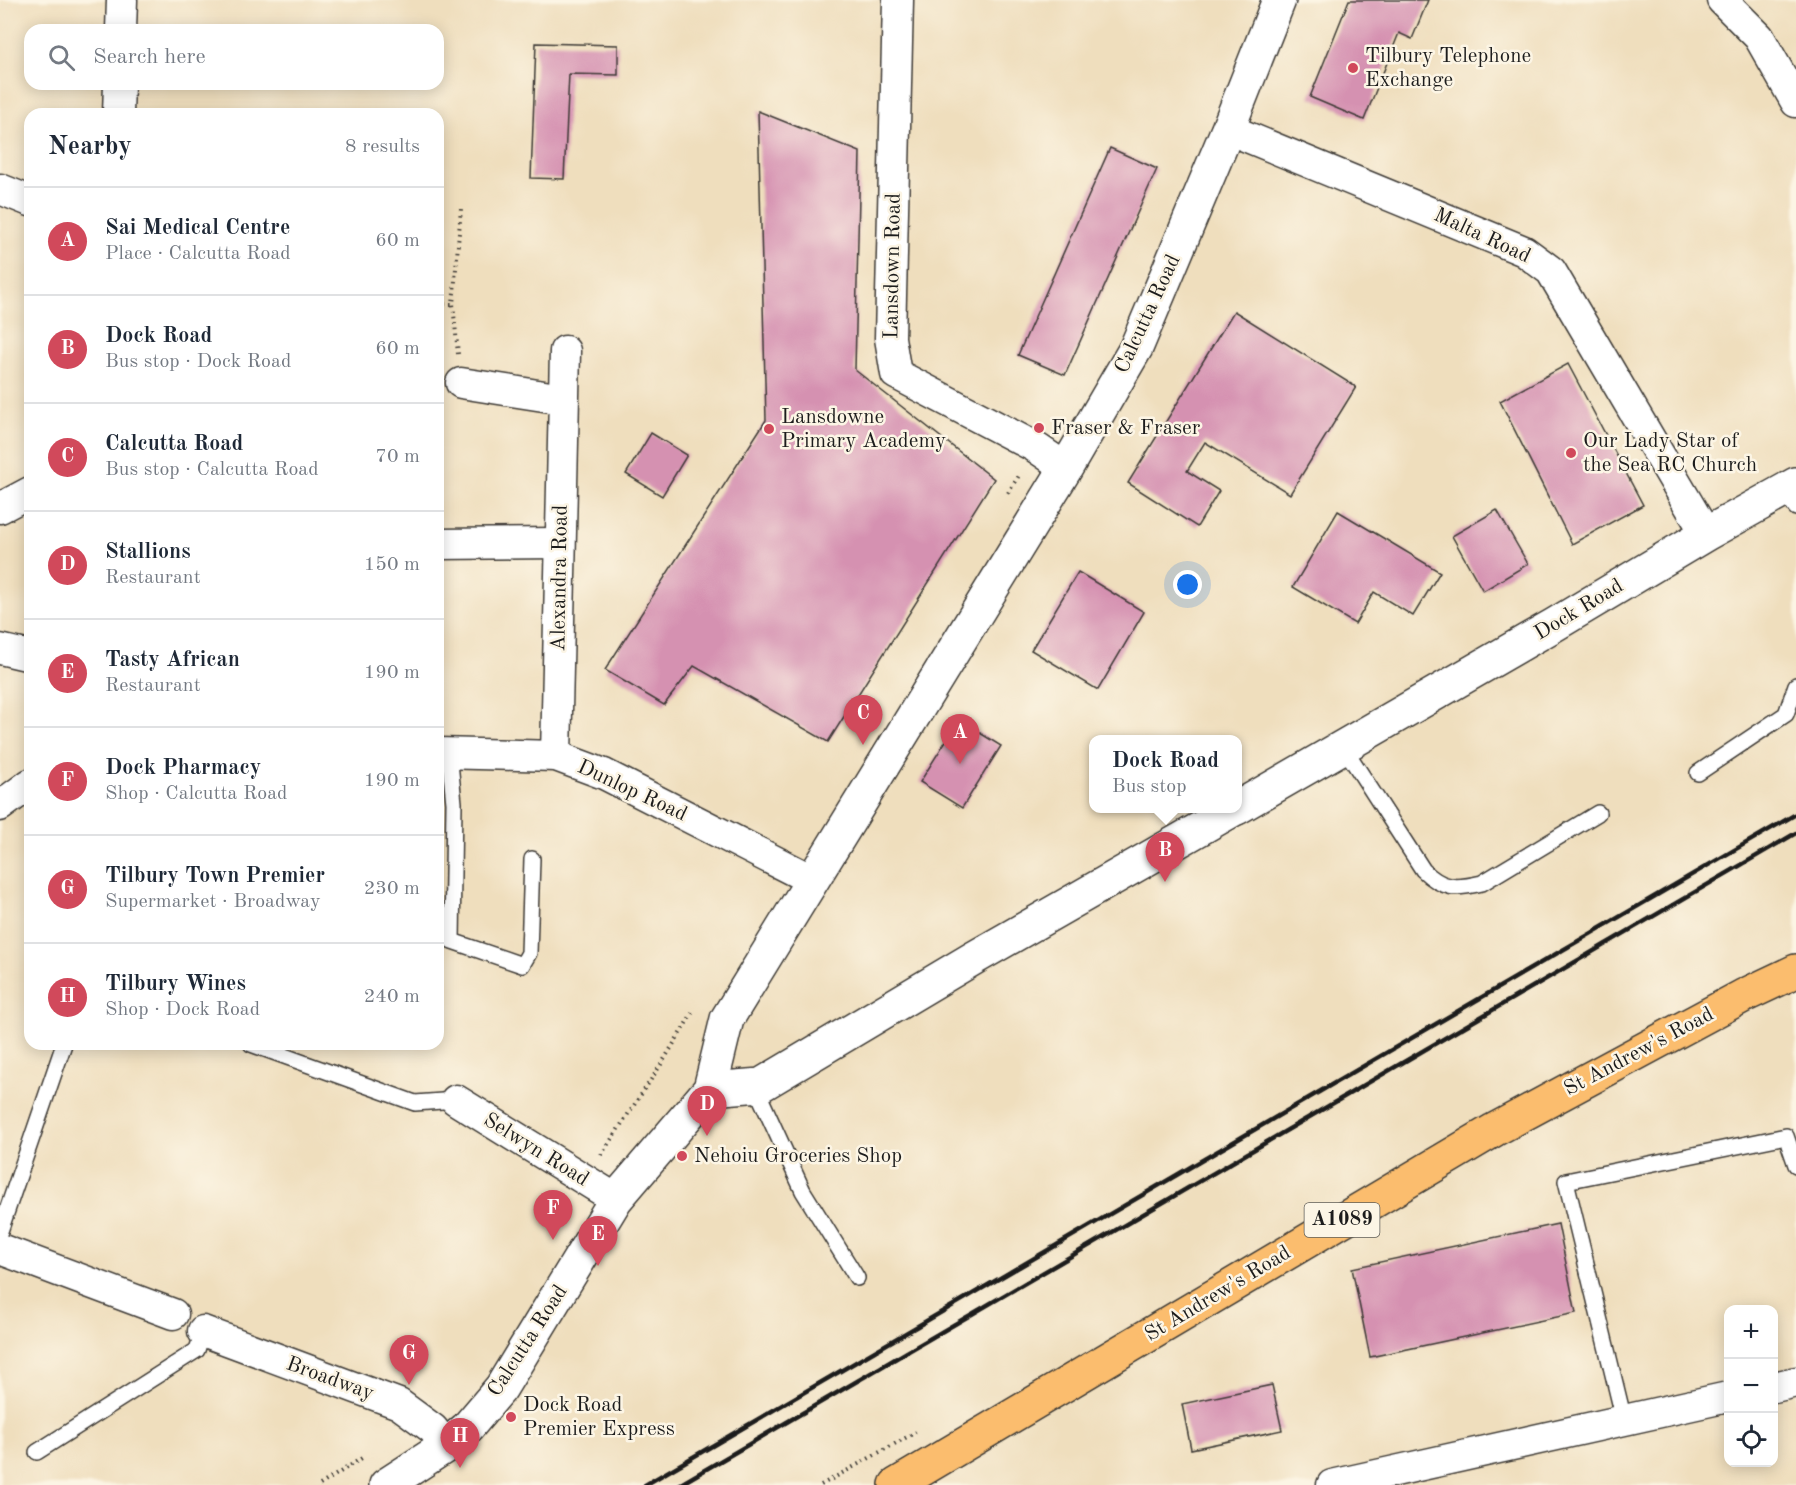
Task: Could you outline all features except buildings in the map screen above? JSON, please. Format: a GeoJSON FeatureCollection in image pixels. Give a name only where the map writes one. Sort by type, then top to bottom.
{"type":"FeatureCollection","features":[{"type":"Feature","properties":{"kind":"highway","name":"St Andrew's Road"},"geometry":{"type":"LineString","coordinates":[[896,1485],[1494,1130],[1743,996],[1796,972]]}},
{"type":"Feature","properties":{"kind":"street"},"geometry":{"type":"LineString","coordinates":[[121,24],[122,0]]}},
{"type":"Feature","properties":{"kind":"street","name":"Lansdown Road"},"geometry":{"type":"LineString","coordinates":[[898,0],[890,338],[896,374],[1035,447],[1066,468]]}},
{"type":"Feature","properties":{"kind":"street","name":"Calcutta Road"},"geometry":{"type":"LineString","coordinates":[[457,1437],[501,1388],[616,1199],[710,1089],[727,1019],[1066,468],[1136,348],[1228,129],[1279,0]]}},
{"type":"Feature","properties":{"kind":"street"},"geometry":{"type":"LineString","coordinates":[[1722,0],[1759,38],[1796,102]]}},
{"type":"Feature","properties":{"kind":"street"},"geometry":{"type":"LineString","coordinates":[[117,108],[119,90]]}},
{"type":"Feature","properties":{"kind":"street","name":"Malta Road"},"geometry":{"type":"LineString","coordinates":[[1228,129],[1524,251],[1551,271],[1706,534]]}},
{"type":"Feature","properties":{"kind":"street"},"geometry":{"type":"LineString","coordinates":[[0,189],[24,199]]}},
{"type":"Feature","properties":{"kind":"street","name":"Alexandra Road"},"geometry":{"type":"LineString","coordinates":[[556,756],[565,351]]}},
{"type":"Feature","properties":{"kind":"street"},"geometry":{"type":"LineString","coordinates":[[461,383],[563,399]]}},
{"type":"Feature","properties":{"kind":"street","name":"Dock Road"},"geometry":{"type":"LineString","coordinates":[[1242,805],[1554,625],[1706,534],[1792,494]]}},
{"type":"Feature","properties":{"kind":"street"},"geometry":{"type":"LineString","coordinates":[[0,508],[24,495]]}},
{"type":"Feature","properties":{"kind":"street"},"geometry":{"type":"LineString","coordinates":[[444,544],[560,543]]}},
{"type":"Feature","properties":{"kind":"street"},"geometry":{"type":"LineString","coordinates":[[0,650],[24,655]]}},
{"type":"Feature","properties":{"kind":"street","name":"Dunlop Road"},"geometry":{"type":"LineString","coordinates":[[444,753],[556,756],[604,774],[812,880]]}},
{"type":"Feature","properties":{"kind":"street"},"geometry":{"type":"LineString","coordinates":[[0,806],[24,788]]}},
{"type":"Feature","properties":{"kind":"street","name":"Dock Road"},"geometry":{"type":"LineString","coordinates":[[710,1089],[761,1085],[964,964],[1227,813]]}},
{"type":"Feature","properties":{"kind":"street","name":"Selwyn Road"},"geometry":{"type":"LineString","coordinates":[[456,1100],[616,1199]]}},
{"type":"Feature","properties":{"kind":"street"},"geometry":{"type":"LineString","coordinates":[[0,1249],[173,1314]]}},
{"type":"Feature","properties":{"kind":"street","name":"Broadway"},"geometry":{"type":"LineString","coordinates":[[203,1331],[399,1404],[433,1429],[457,1437]]}},
{"type":"Feature","properties":{"kind":"street"},"geometry":{"type":"LineString","coordinates":[[1778,1386],[1796,1382]]}},
{"type":"Feature","properties":{"kind":"street"},"geometry":{"type":"LineString","coordinates":[[1332,1485],[1724,1398]]}},
{"type":"Feature","properties":{"kind":"street"},"geometry":{"type":"LineString","coordinates":[[386,1485],[457,1437]]}},
{"type":"Feature","properties":{"kind":"lane"},"geometry":{"type":"LineString","coordinates":[[1698,773],[1786,714],[1796,685]]}},
{"type":"Feature","properties":{"kind":"lane"},"geometry":{"type":"LineString","coordinates":[[1343,746],[1423,870],[1434,881],[1447,886],[1462,888],[1482,883],[1598,813]]}},
{"type":"Feature","properties":{"kind":"lane"},"geometry":{"type":"LineString","coordinates":[[444,753],[454,803],[445,939],[522,966],[529,952],[532,859]]}},
{"type":"Feature","properties":{"kind":"lane"},"geometry":{"type":"LineString","coordinates":[[0,1231],[62,1050]]}},
{"type":"Feature","properties":{"kind":"lane"},"geometry":{"type":"LineString","coordinates":[[268,1050],[415,1103],[456,1100]]}},
{"type":"Feature","properties":{"kind":"lane"},"geometry":{"type":"LineString","coordinates":[[755,1086],[803,1191],[857,1278]]}},
{"type":"Feature","properties":{"kind":"lane"},"geometry":{"type":"LineString","coordinates":[[1624,1420],[1566,1181],[1786,1136],[1796,1165]]}},
{"type":"Feature","properties":{"kind":"lane"},"geometry":{"type":"LineString","coordinates":[[37,1452],[196,1350],[203,1331]]}},
{"type":"Feature","properties":{"kind":"path"},"geometry":{"type":"LineString","coordinates":[[461,209],[453,304],[461,383]]}},
{"type":"Feature","properties":{"kind":"path"},"geometry":{"type":"LineString","coordinates":[[444,304],[453,304]]}},
{"type":"Feature","properties":{"kind":"path"},"geometry":{"type":"LineString","coordinates":[[601,1156],[695,1008]]}},
{"type":"Feature","properties":{"kind":"path"},"geometry":{"type":"LineString","coordinates":[[320,1485],[367,1455]]}},
{"type":"Feature","properties":{"kind":"path"},"geometry":{"type":"LineString","coordinates":[[332,1478],[335,1485]]}},
{"type":"Feature","properties":{"kind":"railway"},"geometry":{"type":"LineString","coordinates":[[645,1485],[1796,814]]}},
{"type":"Feature","properties":{"kind":"railway"},"geometry":{"type":"LineString","coordinates":[[679,1485],[1796,833]]}},
{"type":"Feature","properties":{"kind":"place","name":"Tilbury Telephone Exchange"},"geometry":{"type":"Point","coordinates":[1353,68]}},
{"type":"Feature","properties":{"kind":"place","name":"Fraser & Fraser"},"geometry":{"type":"Point","coordinates":[1039,428]}},
{"type":"Feature","properties":{"kind":"place","name":"Lansdowne Primary Academy"},"geometry":{"type":"Point","coordinates":[769,429]}},
{"type":"Feature","properties":{"kind":"place","name":"Our Lady Star of the Sea RC Church"},"geometry":{"type":"Point","coordinates":[1571,453]}},
{"type":"Feature","properties":{"kind":"place","name":"Calcutta Road"},"geometry":{"type":"Point","coordinates":[863,745]}},
{"type":"Feature","properties":{"kind":"place","name":"Sai Medical Centre"},"geometry":{"type":"Point","coordinates":[960,764]}},
{"type":"Feature","properties":{"kind":"place","name":"Dock Road"},"geometry":{"type":"Point","coordinates":[1165,882]}},
{"type":"Feature","properties":{"kind":"place","name":"Stallions"},"geometry":{"type":"Point","coordinates":[707,1136]}},
{"type":"Feature","properties":{"kind":"place","name":"Nehoiu Groceries Shop"},"geometry":{"type":"Point","coordinates":[682,1156]}},
{"type":"Feature","properties":{"kind":"place","name":"Dock Pharmacy"},"geometry":{"type":"Point","coordinates":[553,1240]}},
{"type":"Feature","properties":{"kind":"place","name":"Tasty African"},"geometry":{"type":"Point","coordinates":[598,1266]}},
{"type":"Feature","properties":{"kind":"place","name":"Tilbury Town Premier"},"geometry":{"type":"Point","coordinates":[409,1385]}},
{"type":"Feature","properties":{"kind":"place","name":"Dock Road Premier Express"},"geometry":{"type":"Point","coordinates":[511,1417]}},
{"type":"Feature","properties":{"kind":"place","name":"Tilbury Wines"},"geometry":{"type":"Point","coordinates":[460,1468]}}]}
